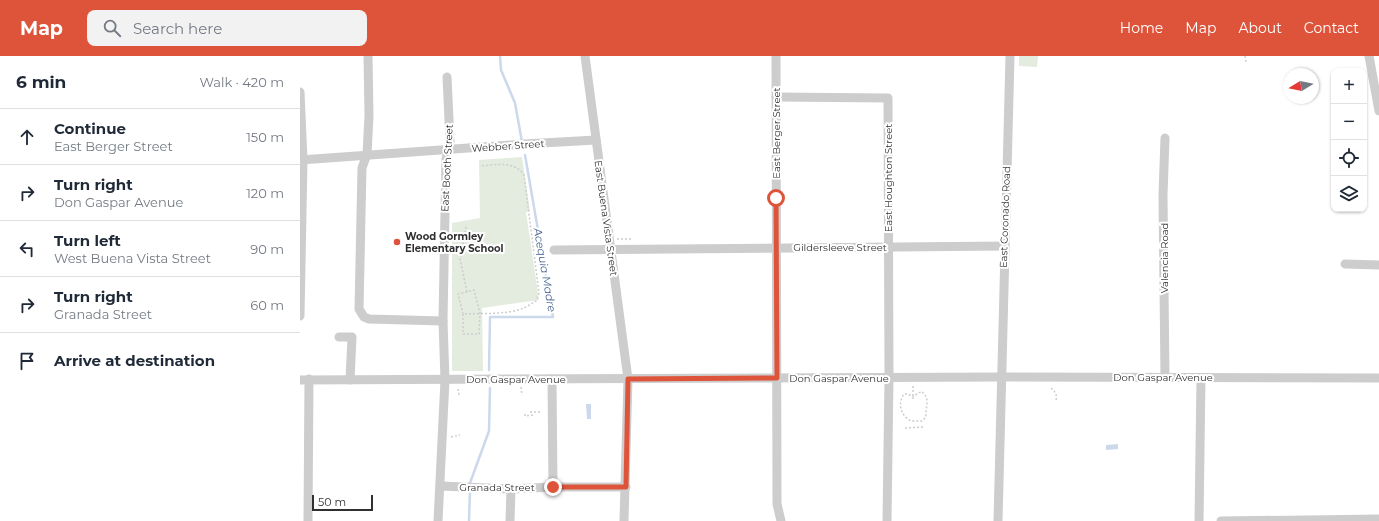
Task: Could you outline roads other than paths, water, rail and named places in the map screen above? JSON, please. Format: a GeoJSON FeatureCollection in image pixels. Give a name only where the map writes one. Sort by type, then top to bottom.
{"type":"FeatureCollection","features":[{"type":"Feature","properties":{"kind":"street"},"geometry":{"type":"LineString","coordinates":[[368,56],[369,116],[367,154],[362,168],[359,309],[364,317],[369,319],[443,320]]}},
{"type":"Feature","properties":{"kind":"street","name":"East Buena Vista Street"},"geometry":{"type":"LineString","coordinates":[[585,56],[628,379],[624,521]]}},
{"type":"Feature","properties":{"kind":"street","name":"East Berger Street"},"geometry":{"type":"LineString","coordinates":[[776,56],[777,504],[781,521]]}},
{"type":"Feature","properties":{"kind":"street","name":"East Coronado Road"},"geometry":{"type":"LineString","coordinates":[[998,521],[1010,56]]}},
{"type":"Feature","properties":{"kind":"street"},"geometry":{"type":"LineString","coordinates":[[1369,56],[1379,111]]}},
{"type":"Feature","properties":{"kind":"street","name":"East Booth Street"},"geometry":{"type":"LineString","coordinates":[[438,521],[441,486],[445,380],[443,320],[446,159],[450,141],[447,77]]}},
{"type":"Feature","properties":{"kind":"street"},"geometry":{"type":"LineString","coordinates":[[300,92],[302,160],[300,316]]}},
{"type":"Feature","properties":{"kind":"street","name":"East Houghton Street"},"geometry":{"type":"LineString","coordinates":[[776,97],[888,98],[889,378],[887,521]]}},
{"type":"Feature","properties":{"kind":"street","name":"Valencia Road"},"geometry":{"type":"LineString","coordinates":[[1165,138],[1163,195],[1165,378]]}},
{"type":"Feature","properties":{"kind":"street","name":"Webber Street"},"geometry":{"type":"LineString","coordinates":[[302,160],[367,154],[596,140]]}},
{"type":"Feature","properties":{"kind":"street","name":"Gildersleeve Street"},"geometry":{"type":"LineString","coordinates":[[554,250],[1004,246]]}},
{"type":"Feature","properties":{"kind":"street"},"geometry":{"type":"LineString","coordinates":[[1345,264],[1379,265]]}},
{"type":"Feature","properties":{"kind":"street"},"geometry":{"type":"LineString","coordinates":[[338,337],[352,337],[350,380]]}},
{"type":"Feature","properties":{"kind":"street","name":"Don Gaspar Avenue"},"geometry":{"type":"LineString","coordinates":[[304,380],[1001,377],[1379,378]]}},
{"type":"Feature","properties":{"kind":"street"},"geometry":{"type":"LineString","coordinates":[[1199,521],[1201,378]]}},
{"type":"Feature","properties":{"kind":"street"},"geometry":{"type":"LineString","coordinates":[[552,379],[553,487]]}},
{"type":"Feature","properties":{"kind":"street"},"geometry":{"type":"LineString","coordinates":[[304,380],[308,521]]}},
{"type":"Feature","properties":{"kind":"street","name":"Granada Street"},"geometry":{"type":"LineString","coordinates":[[441,486],[511,489],[553,487],[626,487]]}},
{"type":"Feature","properties":{"kind":"street"},"geometry":{"type":"LineString","coordinates":[[510,521],[511,489]]}},
{"type":"Feature","properties":{"kind":"street"},"geometry":{"type":"LineString","coordinates":[[1221,521],[1379,518]]}},
{"type":"Feature","properties":{"kind":"water"},"geometry":{"type":"Polygon","coordinates":[[[586,404],[591,404],[591,419],[587,419],[586,404]]]}},
{"type":"Feature","properties":{"kind":"water"},"geometry":{"type":"Polygon","coordinates":[[[1118,444],[1118,449],[1106,450],[1106,445],[1118,444]]]}},
{"type":"Feature","properties":{"kind":"waterway","name":"Acequia Madre"},"geometry":{"type":"LineString","coordinates":[[500,56],[501,70],[515,103],[522,142]]}},
{"type":"Feature","properties":{"kind":"waterway","name":"Acequia Madre"},"geometry":{"type":"LineString","coordinates":[[489,370],[490,317],[553,317],[525,155]]}},
{"type":"Feature","properties":{"kind":"waterway","name":"Acequia Madre"},"geometry":{"type":"LineString","coordinates":[[470,483],[489,431],[490,388]]}},
{"type":"Feature","properties":{"kind":"waterway","name":"Acequia Madre"},"geometry":{"type":"LineString","coordinates":[[469,521],[470,491]]}},
{"type":"Feature","properties":{"kind":"place","name":"Wood Gormley Elementary School"},"geometry":{"type":"Point","coordinates":[397,242]}}]}
